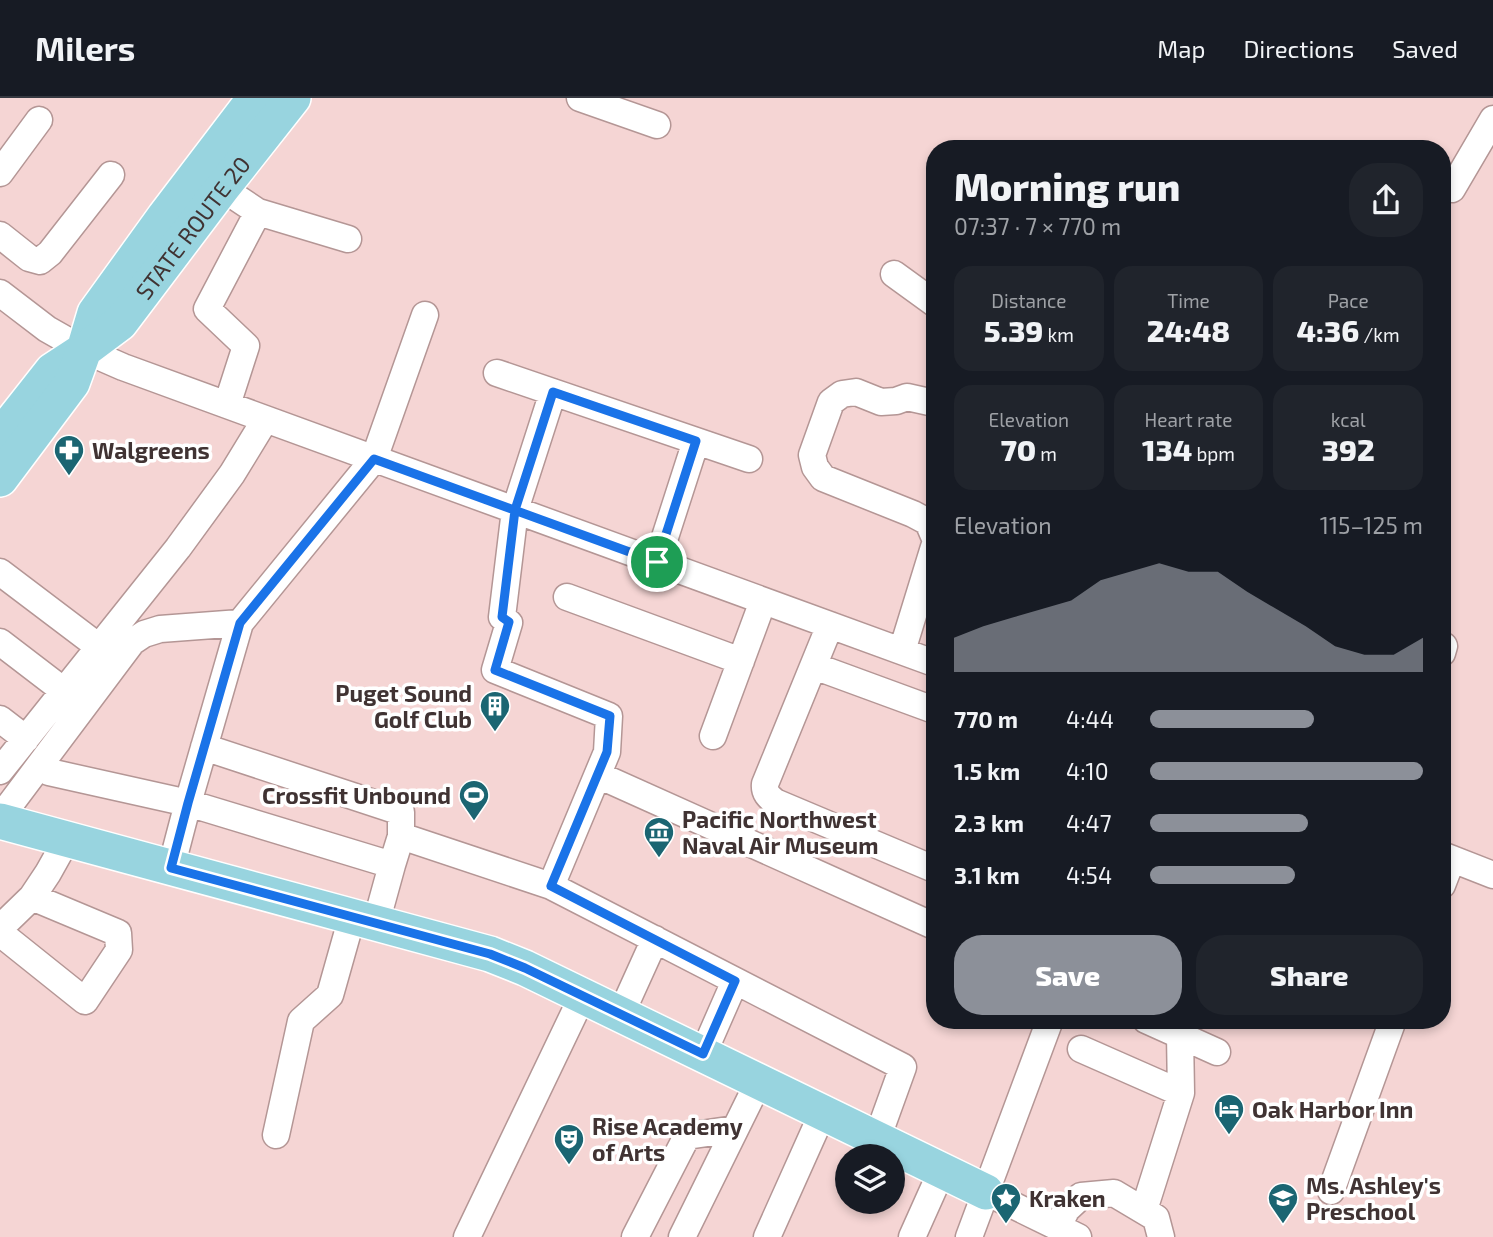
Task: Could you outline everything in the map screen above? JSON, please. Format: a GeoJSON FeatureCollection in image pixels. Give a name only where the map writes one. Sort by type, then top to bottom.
{"type":"FeatureCollection","features":[{"type":"Feature","properties":{"kind":"main road","name":"STATE ROUTE 20"},"geometry":{"type":"LineString","coordinates":[[0,479],[72,383],[96,313],[165,216],[255,98]]}},
{"type":"Feature","properties":{"kind":"main road","name":"STATE ROUTE 20"},"geometry":{"type":"LineString","coordinates":[[0,437],[52,371],[120,323],[293,98]]}},
{"type":"Feature","properties":{"kind":"main road"},"geometry":{"type":"LineString","coordinates":[[0,820],[490,954],[583,995],[986,1192]]}},
{"type":"Feature","properties":{"kind":"street"},"geometry":{"type":"LineString","coordinates":[[580,98],[657,125]]}},
{"type":"Feature","properties":{"kind":"street"},"geometry":{"type":"LineString","coordinates":[[1451,185],[1493,119]]}},
{"type":"Feature","properties":{"kind":"street"},"geometry":{"type":"LineString","coordinates":[[0,173],[40,120]]}},
{"type":"Feature","properties":{"kind":"street"},"geometry":{"type":"LineString","coordinates":[[0,235],[29,258],[40,261],[50,253],[111,175]]}},
{"type":"Feature","properties":{"kind":"street"},"geometry":{"type":"LineString","coordinates":[[222,188],[258,212],[348,239]]}},
{"type":"Feature","properties":{"kind":"street"},"geometry":{"type":"LineString","coordinates":[[227,405],[246,346],[208,309],[258,212]]}},
{"type":"Feature","properties":{"kind":"street"},"geometry":{"type":"LineString","coordinates":[[894,274],[926,297]]}},
{"type":"Feature","properties":{"kind":"street"},"geometry":{"type":"LineString","coordinates":[[0,293],[47,329],[123,368],[926,660]]}},
{"type":"Feature","properties":{"kind":"street"},"geometry":{"type":"LineString","coordinates":[[171,868],[240,623],[374,459],[425,315]]}},
{"type":"Feature","properties":{"kind":"street"},"geometry":{"type":"LineString","coordinates":[[497,373],[749,459]]}},
{"type":"Feature","properties":{"kind":"street"},"geometry":{"type":"LineString","coordinates":[[551,886],[607,752],[610,716],[495,670],[509,622],[502,617],[515,510],[553,392]]}},
{"type":"Feature","properties":{"kind":"street"},"geometry":{"type":"LineString","coordinates":[[926,401],[908,397],[881,402],[856,392],[842,394],[831,402],[812,455],[815,467],[823,478],[926,521]]}},
{"type":"Feature","properties":{"kind":"street"},"geometry":{"type":"LineString","coordinates":[[0,771],[178,548],[224,485],[265,419]]}},
{"type":"Feature","properties":{"kind":"street"},"geometry":{"type":"LineString","coordinates":[[657,562],[696,441]]}},
{"type":"Feature","properties":{"kind":"street"},"geometry":{"type":"LineString","coordinates":[[902,651],[926,573]]}},
{"type":"Feature","properties":{"kind":"street"},"geometry":{"type":"LineString","coordinates":[[3,581],[99,647]]}},
{"type":"Feature","properties":{"kind":"street"},"geometry":{"type":"LineString","coordinates":[[567,597],[741,661]]}},
{"type":"Feature","properties":{"kind":"street"},"geometry":{"type":"LineString","coordinates":[[713,736],[763,601]]}},
{"type":"Feature","properties":{"kind":"street"},"geometry":{"type":"LineString","coordinates":[[0,820],[132,642],[144,634],[160,629],[240,623]]}},
{"type":"Feature","properties":{"kind":"street"},"geometry":{"type":"LineString","coordinates":[[830,625],[764,790],[775,802],[926,866]]}},
{"type":"Feature","properties":{"kind":"street"},"geometry":{"type":"LineString","coordinates":[[0,642],[64,691]]}},
{"type":"Feature","properties":{"kind":"street"},"geometry":{"type":"LineString","coordinates":[[814,666],[926,707]]}},
{"type":"Feature","properties":{"kind":"street"},"geometry":{"type":"LineString","coordinates":[[0,719],[26,739]]}},
{"type":"Feature","properties":{"kind":"street"},"geometry":{"type":"LineString","coordinates":[[204,747],[401,812],[401,836],[392,865],[330,995],[300,1021],[276,1135]]}},
{"type":"Feature","properties":{"kind":"street"},"geometry":{"type":"LineString","coordinates":[[49,772],[188,803],[392,865]]}},
{"type":"Feature","properties":{"kind":"street"},"geometry":{"type":"LineString","coordinates":[[598,775],[926,922]]}},
{"type":"Feature","properties":{"kind":"street"},"geometry":{"type":"LineString","coordinates":[[401,836],[551,886],[903,1067],[877,1139]]}},
{"type":"Feature","properties":{"kind":"street"},"geometry":{"type":"LineString","coordinates":[[32,897],[118,933],[119,950],[85,1001],[2,924],[32,897],[67,839]]}},
{"type":"Feature","properties":{"kind":"street"},"geometry":{"type":"LineString","coordinates":[[1451,859],[1493,875]]}},
{"type":"Feature","properties":{"kind":"street"},"geometry":{"type":"LineString","coordinates":[[621,1014],[655,939]]}},
{"type":"Feature","properties":{"kind":"street"},"geometry":{"type":"LineString","coordinates":[[703,1054],[735,981]]}},
{"type":"Feature","properties":{"kind":"street"},"geometry":{"type":"LineString","coordinates":[[467,1237],[583,995]]}},
{"type":"Feature","properties":{"kind":"street"},"geometry":{"type":"LineString","coordinates":[[969,1237],[1047,1029]]}},
{"type":"Feature","properties":{"kind":"street"},"geometry":{"type":"LineString","coordinates":[[1166,1029],[1217,1052]]}},
{"type":"Feature","properties":{"kind":"street"},"geometry":{"type":"LineString","coordinates":[[1331,1191],[1390,1029]]}},
{"type":"Feature","properties":{"kind":"street"},"geometry":{"type":"LineString","coordinates":[[1144,1210],[1181,1093],[1180,1035]]}},
{"type":"Feature","properties":{"kind":"street"},"geometry":{"type":"LineString","coordinates":[[1081,1049],[1181,1093]]}},
{"type":"Feature","properties":{"kind":"street"},"geometry":{"type":"LineString","coordinates":[[686,1236],[759,1081]]}},
{"type":"Feature","properties":{"kind":"street"},"geometry":{"type":"LineString","coordinates":[[767,1237],[823,1112]]}},
{"type":"Feature","properties":{"kind":"street"},"geometry":{"type":"LineString","coordinates":[[635,1237],[687,1136],[735,1129]]}},
{"type":"Feature","properties":{"kind":"street"},"geometry":{"type":"LineString","coordinates":[[912,1237],[942,1170]]}},
{"type":"Feature","properties":{"kind":"street"},"geometry":{"type":"LineString","coordinates":[[986,1192],[1068,1232],[1067,1209],[1081,1196],[1114,1193],[1156,1218],[1161,1237]]}},
{"type":"Feature","properties":{"kind":"place","name":"Walgreens"},"geometry":{"type":"Point","coordinates":[69,477]}},
{"type":"Feature","properties":{"kind":"place","name":"Puget Sound Golf Club"},"geometry":{"type":"Point","coordinates":[495,733]}},
{"type":"Feature","properties":{"kind":"place","name":"Crossfit Unbound"},"geometry":{"type":"Point","coordinates":[474,822]}},
{"type":"Feature","properties":{"kind":"place","name":"Pacific Northwest Naval Air Museum"},"geometry":{"type":"Point","coordinates":[659,859]}},
{"type":"Feature","properties":{"kind":"place","name":"Oak Harbor Inn"},"geometry":{"type":"Point","coordinates":[1229,1136]}},
{"type":"Feature","properties":{"kind":"place","name":"Rise Academy of Arts"},"geometry":{"type":"Point","coordinates":[569,1166]}},
{"type":"Feature","properties":{"kind":"place","name":"Kraken"},"geometry":{"type":"Point","coordinates":[1006,1225]}},
{"type":"Feature","properties":{"kind":"place","name":"Ms. Ashley's Preschool"},"geometry":{"type":"Point","coordinates":[1283,1225]}},
{"type":"Feature","properties":{"kind":"route"},"geometry":{"type":"LineString","coordinates":[[657,562],[515,510],[374,459],[240,623],[171,868],[490,954],[525,968],[703,1054],[735,981],[551,886],[607,752],[610,716],[495,670],[509,622],[502,617],[515,510],[553,392],[696,441],[657,562]]}}]}
